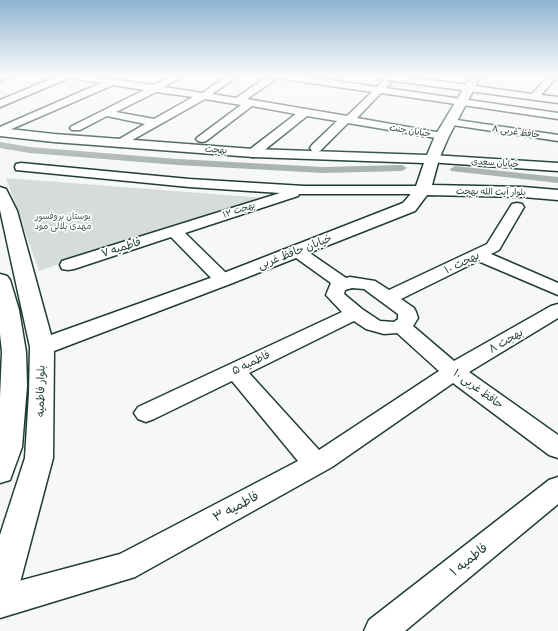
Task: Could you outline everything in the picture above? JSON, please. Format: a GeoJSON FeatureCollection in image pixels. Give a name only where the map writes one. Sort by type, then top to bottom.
{"type":"FeatureCollection","features":[{"type":"Feature","properties":{"kind":"main road","name":"خیابان حافظ غربی"},"geometry":{"type":"LineString","coordinates":[[42,347],[298,252],[409,207],[423,190],[432,159],[445,127],[459,105]]}},
{"type":"Feature","properties":{"kind":"main road","name":"بهجت"},"geometry":{"type":"LineString","coordinates":[[0,132],[253,153],[432,159]]}},
{"type":"Feature","properties":{"kind":"main road","name":"بلوار آیت الله بهجت"},"geometry":{"type":"LineString","coordinates":[[423,190],[523,192],[558,195]]}},
{"type":"Feature","properties":{"kind":"main road","name":"بلوار فاطمیه"},"geometry":{"type":"LineString","coordinates":[[0,192],[9,211],[42,347],[42,393],[39,458],[0,590]]}},
{"type":"Feature","properties":{"kind":"main road"},"geometry":{"type":"LineString","coordinates":[[0,284],[8,310],[14,352],[14,386],[8,446],[0,471]]}},
{"type":"Feature","properties":{"kind":"street"},"geometry":{"type":"LineString","coordinates":[[0,132],[58,105]]}},
{"type":"Feature","properties":{"kind":"street"},"geometry":{"type":"LineString","coordinates":[[76,128],[121,105]]}},
{"type":"Feature","properties":{"kind":"street"},"geometry":{"type":"LineString","coordinates":[[120,143],[187,105]]}},
{"type":"Feature","properties":{"kind":"street"},"geometry":{"type":"LineString","coordinates":[[202,139],[247,105]]}},
{"type":"Feature","properties":{"kind":"street","name":"خیابان جنت"},"geometry":{"type":"LineString","coordinates":[[263,105],[347,120],[445,127]]}},
{"type":"Feature","properties":{"kind":"street"},"geometry":{"type":"LineString","coordinates":[[316,148],[364,105]]}},
{"type":"Feature","properties":{"kind":"street"},"geometry":{"type":"LineString","coordinates":[[485,105],[558,116]]}},
{"type":"Feature","properties":{"kind":"street"},"geometry":{"type":"LineString","coordinates":[[6,108],[35,116]]}},
{"type":"Feature","properties":{"kind":"street"},"geometry":{"type":"LineString","coordinates":[[344,108],[374,113]]}},
{"type":"Feature","properties":{"kind":"street"},"geometry":{"type":"LineString","coordinates":[[106,113],[156,123]]}},
{"type":"Feature","properties":{"kind":"street"},"geometry":{"type":"LineString","coordinates":[[253,153],[304,113]]}},
{"type":"Feature","properties":{"kind":"street","name":"حافظ غربی ۸"},"geometry":{"type":"LineString","coordinates":[[445,127],[558,138]]}},
{"type":"Feature","properties":{"kind":"street","name":"خیابان سعدی"},"geometry":{"type":"LineString","coordinates":[[432,159],[558,166]]}},
{"type":"Feature","properties":{"kind":"street"},"geometry":{"type":"LineString","coordinates":[[21,167],[189,183],[304,190],[423,190]]}},
{"type":"Feature","properties":{"kind":"street","name":"بهجت ۱۲"},"geometry":{"type":"LineString","coordinates":[[174,231],[304,190]]}},
{"type":"Feature","properties":{"kind":"street","name":"بهجت ۱۰"},"geometry":{"type":"LineString","coordinates":[[388,298],[493,247],[517,207]]}},
{"type":"Feature","properties":{"kind":"street"},"geometry":{"type":"LineString","coordinates":[[174,231],[223,280]]}},
{"type":"Feature","properties":{"kind":"street","name":"فاطمیه ۷"},"geometry":{"type":"LineString","coordinates":[[68,265],[174,231]]}},
{"type":"Feature","properties":{"kind":"street"},"geometry":{"type":"LineString","coordinates":[[298,252],[343,284]]}},
{"type":"Feature","properties":{"kind":"street"},"geometry":{"type":"LineString","coordinates":[[478,255],[558,290]]}},
{"type":"Feature","properties":{"kind":"street"},"geometry":{"type":"LineString","coordinates":[[359,282],[369,285],[388,298],[407,312],[408,318],[406,323],[401,326],[384,328],[373,325],[355,313],[335,295],[337,287],[343,284],[359,282]]}},
{"type":"Feature","properties":{"kind":"street","name":"بهجت ۸"},"geometry":{"type":"LineString","coordinates":[[453,372],[558,310]]}},
{"type":"Feature","properties":{"kind":"street","name":"فاطمیه ۵"},"geometry":{"type":"LineString","coordinates":[[146,413],[355,313]]}},
{"type":"Feature","properties":{"kind":"street","name":"حافظ غربی ۱۰"},"geometry":{"type":"LineString","coordinates":[[401,326],[453,372],[558,448]]}},
{"type":"Feature","properties":{"kind":"street"},"geometry":{"type":"LineString","coordinates":[[234,371],[316,464]]}},
{"type":"Feature","properties":{"kind":"street","name":"فاطمیه ۳"},"geometry":{"type":"LineString","coordinates":[[0,602],[125,567],[316,464],[453,372]]}},
{"type":"Feature","properties":{"kind":"street","name":"فاطمیه ۱"},"geometry":{"type":"LineString","coordinates":[[380,631],[558,488]]}},
{"type":"Feature","properties":{"kind":"green space","name":"بوستان پروفسور مهدی بلالی مود"},"geometry":{"type":"Polygon","coordinates":[[[6,178],[265,198],[90,253],[39,271],[6,178]]]}},
{"type":"Feature","properties":{"kind":"waterway"},"geometry":{"type":"LineString","coordinates":[[0,145],[30,150],[178,162],[323,170],[402,168]]}},
{"type":"Feature","properties":{"kind":"waterway"},"geometry":{"type":"LineString","coordinates":[[455,169],[558,180]]}}]}
